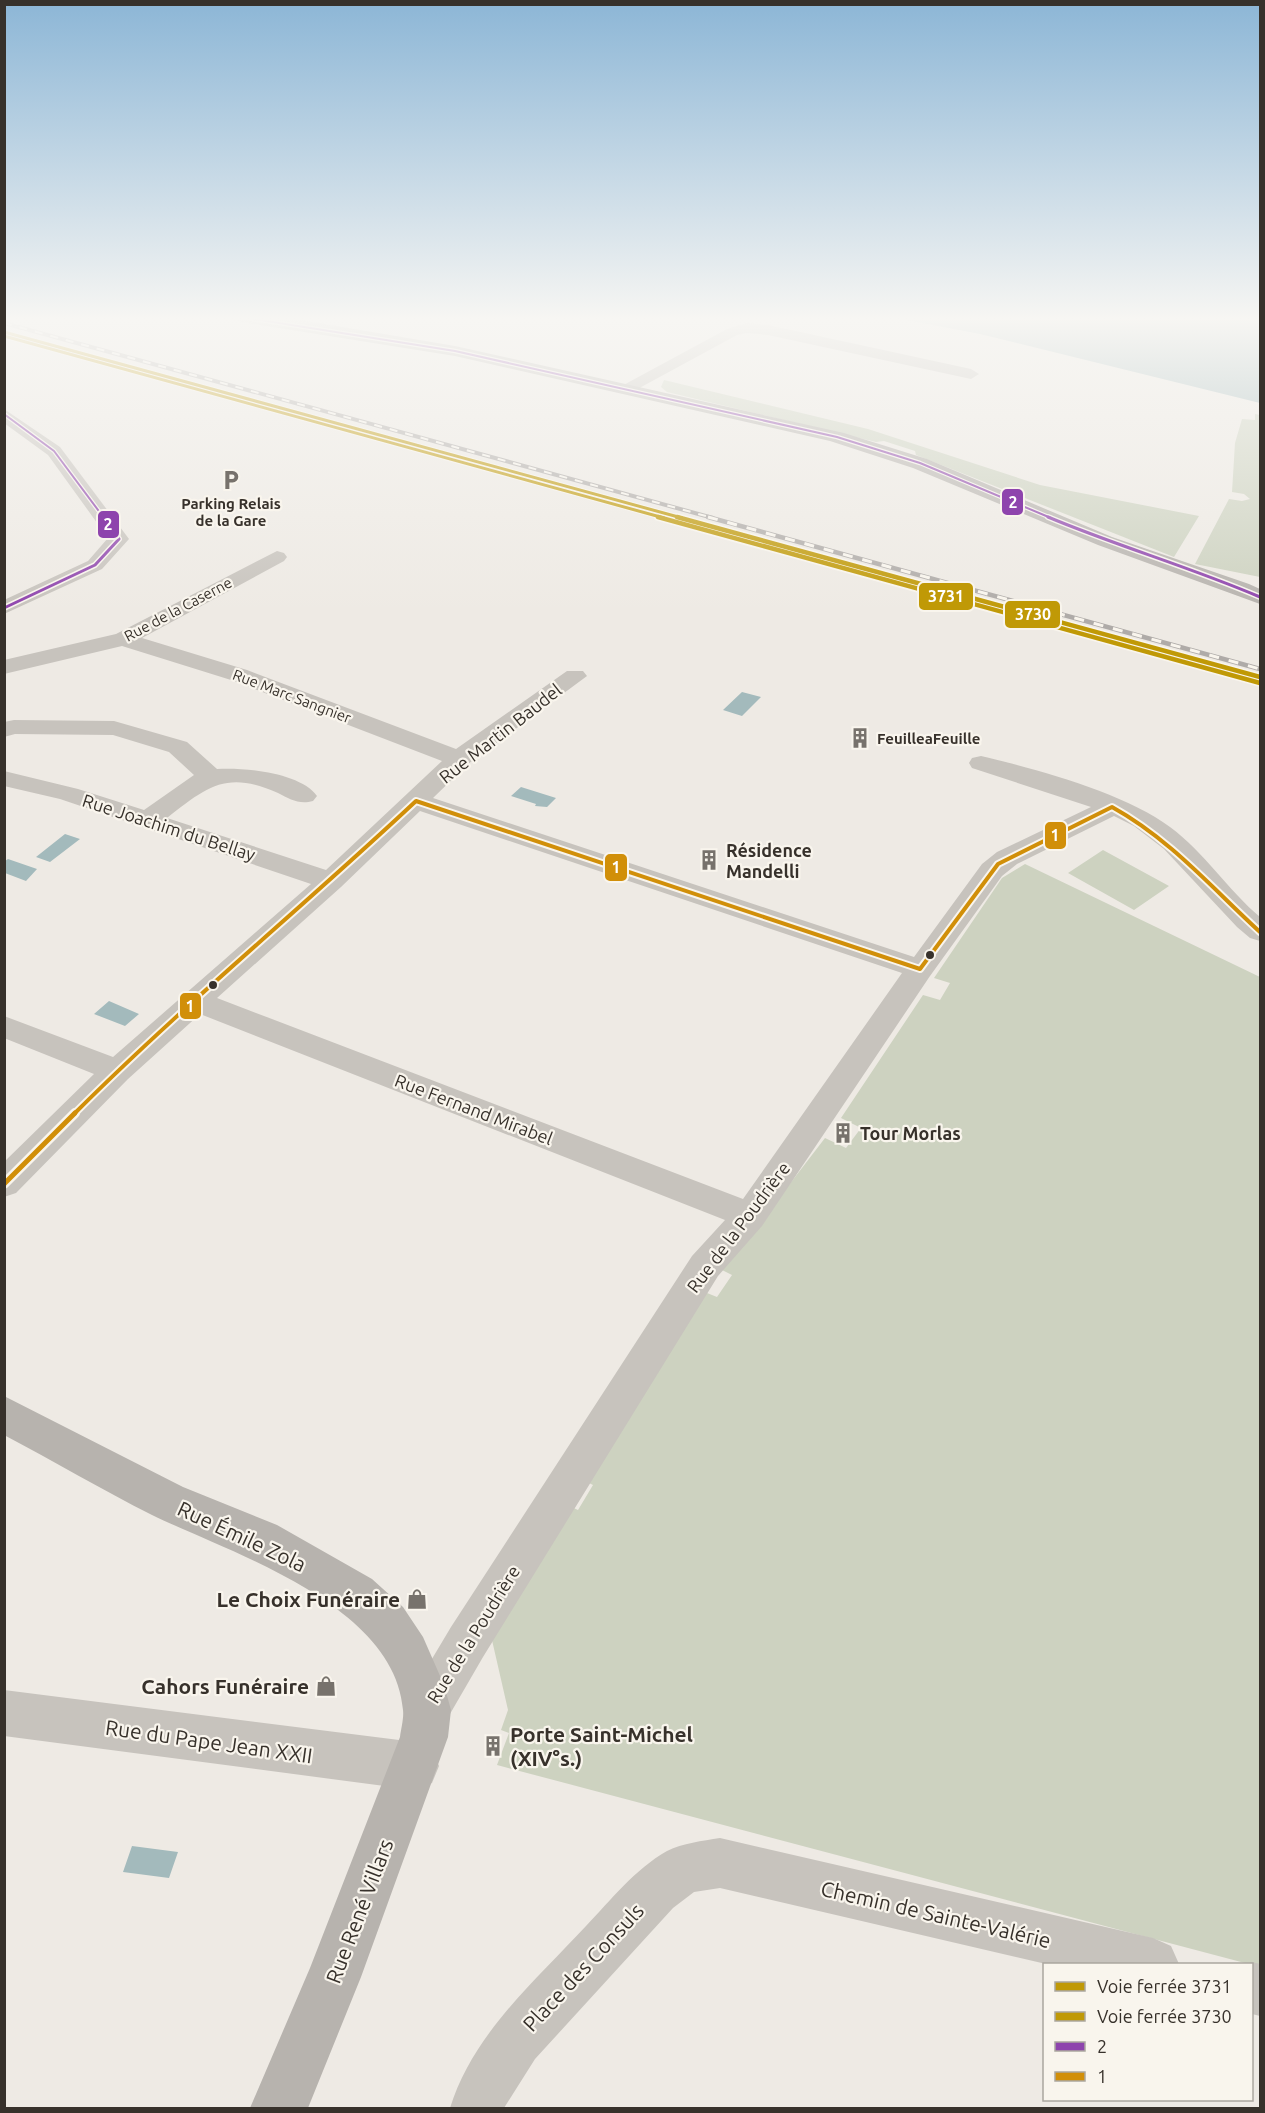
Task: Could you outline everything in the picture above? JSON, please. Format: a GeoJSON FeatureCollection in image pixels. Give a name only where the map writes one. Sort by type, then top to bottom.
{"type":"FeatureCollection","features":[{"type":"Feature","properties":{"kind":"street"},"geometry":{"type":"LineString","coordinates":[[4,608],[95,565],[119,539],[54,451],[6,416]]}},
{"type":"Feature","properties":{"kind":"street"},"geometry":{"type":"LineString","coordinates":[[741,416],[875,448],[952,477],[1132,552],[1224,581],[1260,597]]}},
{"type":"Feature","properties":{"kind":"street","name":"Rue de la Caserne"},"geometry":{"type":"LineString","coordinates":[[4,667],[123,639],[277,557]]}},
{"type":"Feature","properties":{"kind":"street"},"geometry":{"type":"LineString","coordinates":[[1224,581],[1260,585]]}},
{"type":"Feature","properties":{"kind":"street","name":"Rue Marc Sangnier"},"geometry":{"type":"LineString","coordinates":[[123,639],[239,675],[459,759]]}},
{"type":"Feature","properties":{"kind":"street","name":"Rue Martin Baudel"},"geometry":{"type":"LineString","coordinates":[[4,1184],[117,1071],[331,881],[459,759],[575,676]]}},
{"type":"Feature","properties":{"kind":"street"},"geometry":{"type":"LineString","coordinates":[[4,730],[14,727],[114,729],[178,747],[211,777]]}},
{"type":"Feature","properties":{"kind":"street"},"geometry":{"type":"LineString","coordinates":[[981,763],[1112,807],[1140,820],[1172,843],[1236,913],[1260,932]]}},
{"type":"Feature","properties":{"kind":"street"},"geometry":{"type":"LineString","coordinates":[[149,819],[194,785],[211,777],[247,774],[262,777],[304,796]]}},
{"type":"Feature","properties":{"kind":"street","name":"Rue Joachim du Bellay"},"geometry":{"type":"LineString","coordinates":[[4,778],[69,794],[149,819],[331,881]]}},
{"type":"Feature","properties":{"kind":"street"},"geometry":{"type":"LineString","coordinates":[[416,801],[920,969]]}},
{"type":"Feature","properties":{"kind":"street","name":"Rue de la Poudrière"},"geometry":{"type":"LineString","coordinates":[[427,1710],[467,1642],[705,1266],[750,1216],[920,969],[998,864],[1112,807]]}},
{"type":"Feature","properties":{"kind":"street","name":"Rue Fernand Mirabel"},"geometry":{"type":"LineString","coordinates":[[197,1002],[750,1216]]}},
{"type":"Feature","properties":{"kind":"street"},"geometry":{"type":"LineString","coordinates":[[4,1026],[117,1071]]}},
{"type":"Feature","properties":{"kind":"street","name":"Rue Émile Zola"},"geometry":{"type":"LineString","coordinates":[[4,1414],[168,1501],[261,1540],[356,1594],[387,1623],[406,1653],[427,1710]]}},
{"type":"Feature","properties":{"kind":"street","name":"Rue René Villars"},"geometry":{"type":"LineString","coordinates":[[279,2109],[334,1977],[415,1766],[424,1737],[427,1710]]}},
{"type":"Feature","properties":{"kind":"street","name":"Rue du Pape Jean XXII"},"geometry":{"type":"LineString","coordinates":[[4,1713],[415,1766]]}},
{"type":"Feature","properties":{"kind":"street","name":"Chemin de Sainte-Valérie"},"geometry":{"type":"LineString","coordinates":[[720,1863],[1145,1963]]}},
{"type":"Feature","properties":{"kind":"street","name":"Place des Consuls"},"geometry":{"type":"LineString","coordinates":[[477,2109],[490,2078],[516,2040],[655,1890],[684,1869],[720,1863]]}},
{"type":"Feature","properties":{"kind":"green space"},"geometry":{"type":"Polygon","coordinates":[[[766,416],[812,416],[868,429],[1040,485],[1199,516],[1174,557],[916,455],[915,451],[884,441],[876,442],[766,416]]]}},
{"type":"Feature","properties":{"kind":"green space"},"geometry":{"type":"Polygon","coordinates":[[[1255,416],[1260,416],[1260,577],[1195,564],[1229,499],[1242,501],[1250,499],[1244,494],[1232,492],[1235,443],[1242,419],[1255,420],[1255,416]]]}},
{"type":"Feature","properties":{"kind":"green space"},"geometry":{"type":"Polygon","coordinates":[[[1103,850],[1169,886],[1134,910],[1068,873],[1103,850]]]}},
{"type":"Feature","properties":{"kind":"green space"},"geometry":{"type":"Polygon","coordinates":[[[1025,864],[1260,977],[1260,1967],[1253,1965],[1253,1963],[1245,1963],[497,1765],[509,1733],[501,1730],[508,1710],[489,1627],[565,1504],[578,1510],[593,1485],[581,1479],[702,1291],[717,1297],[732,1275],[718,1268],[759,1224],[825,1138],[846,1148],[861,1128],[841,1118],[923,995],[940,1000],[950,983],[934,978],[1002,878],[1025,864]]]}},
{"type":"Feature","properties":{"kind":"water"},"geometry":{"type":"Polygon","coordinates":[[[742,692],[761,697],[742,716],[723,710],[742,692]]]}},
{"type":"Feature","properties":{"kind":"water"},"geometry":{"type":"Polygon","coordinates":[[[521,787],[556,798],[547,807],[535,806],[536,804],[511,796],[521,787]]]}},
{"type":"Feature","properties":{"kind":"water"},"geometry":{"type":"Polygon","coordinates":[[[65,834],[80,839],[50,862],[36,857],[65,834]]]}},
{"type":"Feature","properties":{"kind":"water"},"geometry":{"type":"Polygon","coordinates":[[[8,859],[37,869],[26,881],[5,873],[5,861],[8,859]]]}},
{"type":"Feature","properties":{"kind":"water"},"geometry":{"type":"Polygon","coordinates":[[[109,1001],[139,1014],[125,1026],[94,1014],[109,1001]]]}},
{"type":"Feature","properties":{"kind":"water"},"geometry":{"type":"Polygon","coordinates":[[[132,1846],[178,1852],[169,1878],[123,1872],[132,1846]]]}},
{"type":"Feature","properties":{"kind":"railway"},"geometry":{"type":"LineString","coordinates":[[341,416],[713,518]]}},
{"type":"Feature","properties":{"kind":"railway"},"geometry":{"type":"LineString","coordinates":[[708,517],[1260,669]]}},
{"type":"Feature","properties":{"kind":"rail line","name":"3731"},"geometry":{"type":"LineString","coordinates":[[292,416],[1260,683]]}},
{"type":"Feature","properties":{"kind":"rail line","name":"3730"},"geometry":{"type":"LineString","coordinates":[[308,416],[1260,677]]}},
{"type":"Feature","properties":{"kind":"transit line","name":"2"},"geometry":{"type":"LineString","coordinates":[[4,608],[95,565],[119,539],[54,451],[6,416]]}},
{"type":"Feature","properties":{"kind":"transit line","name":"2"},"geometry":{"type":"LineString","coordinates":[[742,416],[837,437],[920,463],[1105,541],[1223,581],[1260,597]]}},
{"type":"Feature","properties":{"kind":"transit line","name":"1"},"geometry":{"type":"LineString","coordinates":[[4,1184],[117,1071],[331,881],[416,801],[920,969],[998,864],[1112,807],[1134,819],[1172,848],[1260,932]]}},
{"type":"Feature","properties":{"kind":"place","name":"Parking Relais de la Gare"},"geometry":{"type":"Point","coordinates":[231,480]}},
{"type":"Feature","properties":{"kind":"place","name":"FeuilleaFeuille"},"geometry":{"type":"Point","coordinates":[860,738]}},
{"type":"Feature","properties":{"kind":"place","name":"Résidence Mandelli"},"geometry":{"type":"Point","coordinates":[709,860]}},
{"type":"Feature","properties":{"kind":"place","name":"Tour Morlas"},"geometry":{"type":"Point","coordinates":[843,1133]}},
{"type":"Feature","properties":{"kind":"place","name":"Le Choix Funéraire"},"geometry":{"type":"Point","coordinates":[417,1599]}},
{"type":"Feature","properties":{"kind":"place","name":"Cahors Funéraire"},"geometry":{"type":"Point","coordinates":[326,1686]}},
{"type":"Feature","properties":{"kind":"place","name":"Porte Saint-Michel (XIV°s.)"},"geometry":{"type":"Point","coordinates":[493,1746]}}]}
